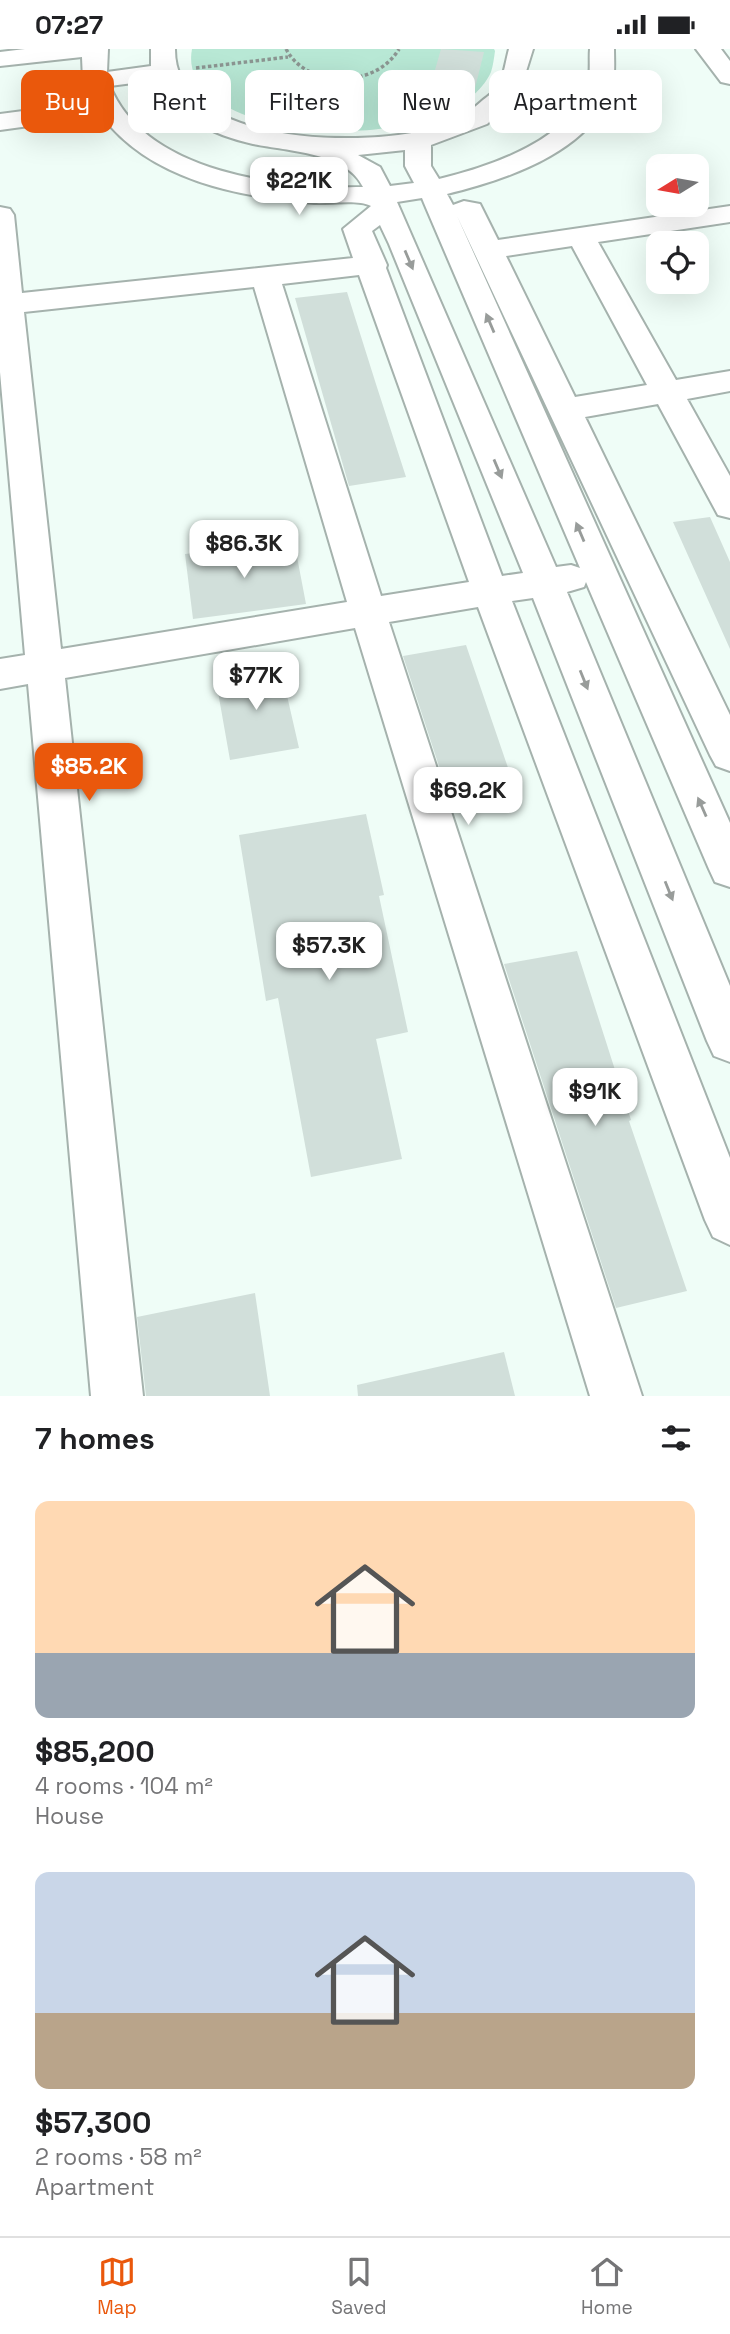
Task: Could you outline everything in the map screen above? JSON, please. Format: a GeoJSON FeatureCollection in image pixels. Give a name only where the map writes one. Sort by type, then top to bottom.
{"type":"FeatureCollection","features":[{"type":"Feature","properties":{"kind":"street"},"geometry":{"type":"LineString","coordinates":[[0,59],[94,49],[95,70]]}},
{"type":"Feature","properties":{"kind":"street"},"geometry":{"type":"LineString","coordinates":[[114,75],[163,61],[182,101],[219,125],[270,142],[330,150],[375,148],[418,141],[469,123],[505,97],[522,68],[521,49]]}},
{"type":"Feature","properties":{"kind":"street"},"geometry":{"type":"LineString","coordinates":[[114,116],[131,134],[166,157],[211,176],[264,189],[321,196],[375,211],[434,196],[524,160],[560,139],[585,115],[600,89],[604,63],[602,49]]}},
{"type":"Feature","properties":{"kind":"street"},"geometry":{"type":"LineString","coordinates":[[708,49],[730,76]]}},
{"type":"Feature","properties":{"kind":"street"},"geometry":{"type":"LineString","coordinates":[[0,122],[21,119]]}},
{"type":"Feature","properties":{"kind":"street"},"geometry":{"type":"LineString","coordinates":[[418,141],[418,166],[434,196],[730,869]]}},
{"type":"Feature","properties":{"kind":"street"},"geometry":{"type":"LineString","coordinates":[[330,150],[370,173],[375,211],[373,265],[490,591],[730,1220]]}},
{"type":"Feature","properties":{"kind":"street"},"geometry":{"type":"LineString","coordinates":[[321,196],[375,211],[545,582],[730,1041]]}},
{"type":"Feature","properties":{"kind":"street"},"geometry":{"type":"LineString","coordinates":[[434,196],[470,211],[730,755]]}},
{"type":"Feature","properties":{"kind":"street"},"geometry":{"type":"LineString","coordinates":[[488,250],[582,238],[730,213]]}},
{"type":"Feature","properties":{"kind":"street"},"geometry":{"type":"LineString","coordinates":[[0,215],[117,1396]]}},
{"type":"Feature","properties":{"kind":"street"},"geometry":{"type":"LineString","coordinates":[[582,238],[730,506]]}},
{"type":"Feature","properties":{"kind":"street"},"geometry":{"type":"LineString","coordinates":[[9,304],[373,265]]}},
{"type":"Feature","properties":{"kind":"street"},"geometry":{"type":"LineString","coordinates":[[265,275],[368,612],[616,1396]]}},
{"type":"Feature","properties":{"kind":"street"},"geometry":{"type":"LineString","coordinates":[[564,410],[730,380]]}},
{"type":"Feature","properties":{"kind":"street"},"geometry":{"type":"LineString","coordinates":[[0,674],[598,573]]}},
{"type":"Feature","properties":{"kind":"path"},"geometry":{"type":"LineString","coordinates":[[286,49],[288,57],[305,71],[334,78],[351,78],[380,71],[390,65],[399,49]]}},
{"type":"Feature","properties":{"kind":"path"},"geometry":{"type":"LineString","coordinates":[[163,61],[288,57]]}},
{"type":"Feature","properties":{"kind":"green space"},"geometry":{"type":"Polygon","coordinates":[[[192,49],[495,51],[491,70],[475,91],[475,70],[378,70],[378,129],[374,130],[364,130],[364,70],[245,70],[245,113],[231,108],[231,70],[196,70],[192,49]]]}},
{"type":"Feature","properties":{"kind":"building"},"geometry":{"type":"Polygon","coordinates":[[[441,49],[484,52],[475,88],[475,70],[435,70],[441,49]]]}},
{"type":"Feature","properties":{"kind":"building"},"geometry":{"type":"Polygon","coordinates":[[[347,292],[406,477],[349,486],[295,298],[347,292]]]}},
{"type":"Feature","properties":{"kind":"building"},"geometry":{"type":"Polygon","coordinates":[[[710,517],[730,562],[730,649],[673,522],[710,517]]]}},
{"type":"Feature","properties":{"kind":"building"},"geometry":{"type":"Polygon","coordinates":[[[294,541],[306,604],[193,619],[185,554],[294,541]]]}},
{"type":"Feature","properties":{"kind":"building"},"geometry":{"type":"Polygon","coordinates":[[[466,645],[518,797],[453,809],[403,656],[466,645]]]}},
{"type":"Feature","properties":{"kind":"building"},"geometry":{"type":"Polygon","coordinates":[[[280,665],[299,748],[230,760],[215,675],[280,665]]]}},
{"type":"Feature","properties":{"kind":"building"},"geometry":{"type":"Polygon","coordinates":[[[366,814],[384,895],[379,896],[408,1032],[376,1039],[402,1159],[311,1177],[278,998],[266,1001],[239,835],[366,814]]]}},
{"type":"Feature","properties":{"kind":"building"},"geometry":{"type":"Polygon","coordinates":[[[577,951],[631,1120],[629,1121],[687,1291],[616,1308],[504,964],[577,951]]]}},
{"type":"Feature","properties":{"kind":"building"},"geometry":{"type":"Polygon","coordinates":[[[255,1293],[270,1396],[146,1396],[137,1317],[255,1293]]]}},
{"type":"Feature","properties":{"kind":"building"},"geometry":{"type":"Polygon","coordinates":[[[504,1352],[515,1396],[358,1396],[357,1385],[504,1352]]]}}]}
